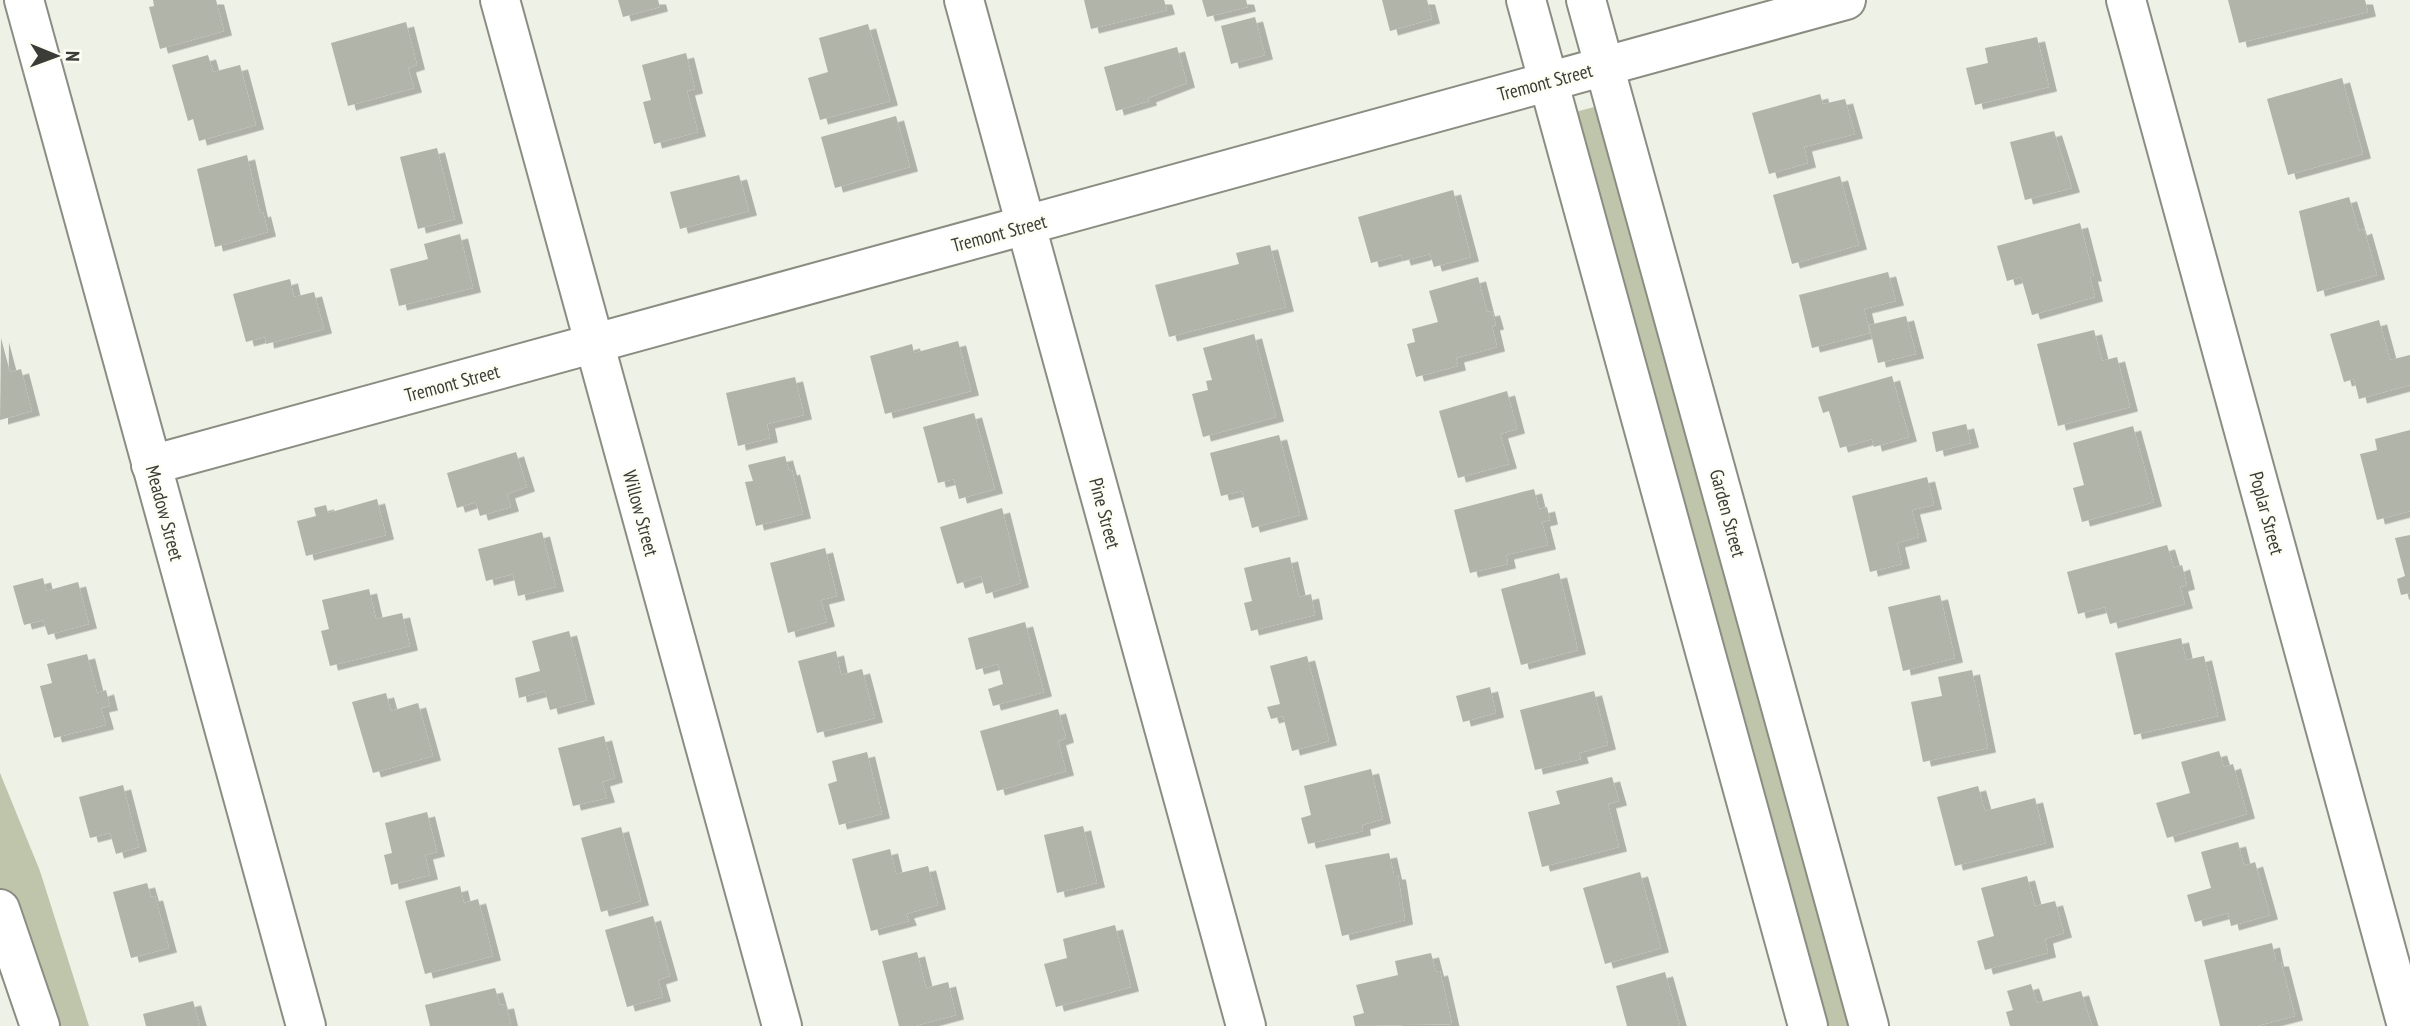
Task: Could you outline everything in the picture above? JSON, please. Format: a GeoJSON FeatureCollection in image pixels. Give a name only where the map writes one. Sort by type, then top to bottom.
{"type":"FeatureCollection","features":[{"type":"Feature","properties":{"kind":"street","name":"Meadow Street"},"geometry":{"type":"LineString","coordinates":[[23,0],[306,1026]]}},
{"type":"Feature","properties":{"kind":"street","name":"Willow Street"},"geometry":{"type":"LineString","coordinates":[[500,0],[782,1026]]}},
{"type":"Feature","properties":{"kind":"street","name":"Pine Street"},"geometry":{"type":"LineString","coordinates":[[964,0],[1246,1026]]}},
{"type":"Feature","properties":{"kind":"street"},"geometry":{"type":"LineString","coordinates":[[1526,0],[1808,1026]]}},
{"type":"Feature","properties":{"kind":"street","name":"Garden Street"},"geometry":{"type":"LineString","coordinates":[[1586,0],[1869,1026]]}},
{"type":"Feature","properties":{"kind":"street","name":"Tremont Street"},"geometry":{"type":"LineString","coordinates":[[152,465],[1846,0]]}},
{"type":"Feature","properties":{"kind":"street","name":"Poplar Street"},"geometry":{"type":"LineString","coordinates":[[2126,0],[2407,1026]]}},
{"type":"Feature","properties":{"kind":"street"},"geometry":{"type":"LineString","coordinates":[[1725,726],[1782,708]]}},
{"type":"Feature","properties":{"kind":"street"},"geometry":{"type":"LineString","coordinates":[[0,909],[40,1026]]}},
{"type":"Feature","properties":{"kind":"green space"},"geometry":{"type":"Polygon","coordinates":[[[1609,103],[1863,1026],[1813,1026],[1564,115],[1609,103]]]}},
{"type":"Feature","properties":{"kind":"green space"},"geometry":{"type":"Polygon","coordinates":[[[0,773],[40,871],[89,1026],[47,1026],[0,900],[0,773]]]}},
{"type":"Feature","properties":{"kind":"building"},"geometry":{"type":"Polygon","coordinates":[[[153,0],[216,0],[224,31],[160,49],[149,7],[154,6],[153,0]]]}},
{"type":"Feature","properties":{"kind":"building"},"geometry":{"type":"Polygon","coordinates":[[[618,0],[658,0],[660,7],[623,17],[618,0]]]}},
{"type":"Feature","properties":{"kind":"building"},"geometry":{"type":"Polygon","coordinates":[[[1084,0],[1164,0],[1167,10],[1091,29],[1084,0]]]}},
{"type":"Feature","properties":{"kind":"building"},"geometry":{"type":"Polygon","coordinates":[[[1202,0],[1246,0],[1248,7],[1207,17],[1202,0]]]}},
{"type":"Feature","properties":{"kind":"building"},"geometry":{"type":"Polygon","coordinates":[[[1382,0],[1427,0],[1432,19],[1390,31],[1382,0]]]}},
{"type":"Feature","properties":{"kind":"building"},"geometry":{"type":"Polygon","coordinates":[[[2228,0],[2365,0],[2368,12],[2239,43],[2228,0]]]}},
{"type":"Feature","properties":{"kind":"building"},"geometry":{"type":"Polygon","coordinates":[[[1255,17],[1265,55],[1231,64],[1221,26],[1255,17]]]}},
{"type":"Feature","properties":{"kind":"building"},"geometry":{"type":"Polygon","coordinates":[[[406,22],[417,65],[408,68],[414,88],[348,106],[331,43],[406,22]]]}},
{"type":"Feature","properties":{"kind":"building"},"geometry":{"type":"Polygon","coordinates":[[[868,24],[890,101],[820,120],[808,78],[828,72],[819,38],[868,24]]]}},
{"type":"Feature","properties":{"kind":"building"},"geometry":{"type":"Polygon","coordinates":[[[2037,37],[2049,87],[1975,105],[1966,68],[1988,63],[1985,48],[2037,37]]]}},
{"type":"Feature","properties":{"kind":"building"},"geometry":{"type":"Polygon","coordinates":[[[1177,47],[1187,83],[1148,98],[1149,101],[1116,111],[1104,67],[1177,47]]]}},
{"type":"Feature","properties":{"kind":"building"},"geometry":{"type":"Polygon","coordinates":[[[686,53],[695,89],[687,91],[698,132],[654,144],[643,102],[651,100],[642,65],[686,53]]]}},
{"type":"Feature","properties":{"kind":"building"},"geometry":{"type":"Polygon","coordinates":[[[208,55],[213,72],[240,65],[256,125],[199,141],[193,119],[188,121],[172,65],[208,55]]]}},
{"type":"Feature","properties":{"kind":"building"},"geometry":{"type":"Polygon","coordinates":[[[2342,78],[2363,154],[2288,175],[2267,99],[2342,78]]]}},
{"type":"Feature","properties":{"kind":"building"},"geometry":{"type":"Polygon","coordinates":[[[1820,94],[1823,104],[1845,99],[1855,134],[1804,147],[1808,163],[1769,174],[1752,113],[1820,94]]]}},
{"type":"Feature","properties":{"kind":"building"},"geometry":{"type":"Polygon","coordinates":[[[896,116],[910,167],[835,188],[821,137],[896,116]]]}},
{"type":"Feature","properties":{"kind":"building"},"geometry":{"type":"Polygon","coordinates":[[[2054,131],[2072,188],[2025,200],[2010,142],[2054,131]]]}},
{"type":"Feature","properties":{"kind":"building"},"geometry":{"type":"Polygon","coordinates":[[[437,148],[455,219],[418,229],[400,157],[437,148]]]}},
{"type":"Feature","properties":{"kind":"building"},"geometry":{"type":"Polygon","coordinates":[[[247,155],[260,213],[263,212],[268,232],[215,247],[197,169],[247,155]]]}},
{"type":"Feature","properties":{"kind":"building"},"geometry":{"type":"Polygon","coordinates":[[[739,175],[749,211],[680,229],[670,192],[739,175]]]}},
{"type":"Feature","properties":{"kind":"building"},"geometry":{"type":"Polygon","coordinates":[[[1840,176],[1859,245],[1792,264],[1773,195],[1840,176]]]}},
{"type":"Feature","properties":{"kind":"building"},"geometry":{"type":"Polygon","coordinates":[[[1453,190],[1471,257],[1434,267],[1430,254],[1403,261],[1401,255],[1371,263],[1358,217],[1453,190]]]}},
{"type":"Feature","properties":{"kind":"building"},"geometry":{"type":"Polygon","coordinates":[[[2349,197],[2359,231],[2364,229],[2377,275],[2317,292],[2299,211],[2349,197]]]}},
{"type":"Feature","properties":{"kind":"building"},"geometry":{"type":"Polygon","coordinates":[[[2080,223],[2094,277],[2090,277],[2095,297],[2032,315],[2021,277],[2007,281],[1997,246],[2080,223]]]}},
{"type":"Feature","properties":{"kind":"building"},"geometry":{"type":"Polygon","coordinates":[[[460,234],[473,288],[399,306],[390,269],[428,259],[424,244],[460,234]]]}},
{"type":"Feature","properties":{"kind":"building"},"geometry":{"type":"Polygon","coordinates":[[[1270,245],[1286,307],[1169,337],[1155,285],[1239,264],[1236,253],[1270,245]]]}},
{"type":"Feature","properties":{"kind":"building"},"geometry":{"type":"Polygon","coordinates":[[[1888,272],[1896,301],[1864,309],[1870,333],[1812,348],[1799,295],[1888,272]]]}},
{"type":"Feature","properties":{"kind":"building"},"geometry":{"type":"Polygon","coordinates":[[[1478,277],[1487,312],[1492,311],[1496,325],[1492,326],[1497,347],[1456,358],[1458,366],[1416,377],[1407,344],[1415,342],[1412,329],[1438,322],[1429,291],[1478,277]]]}},
{"type":"Feature","properties":{"kind":"building"},"geometry":{"type":"Polygon","coordinates":[[[290,279],[294,297],[314,292],[324,329],[266,344],[265,337],[246,342],[233,294],[290,279]]]}},
{"type":"Feature","properties":{"kind":"building"},"geometry":{"type":"Polygon","coordinates":[[[1906,316],[1916,354],[1878,363],[1869,325],[1906,316]]]}},
{"type":"Feature","properties":{"kind":"building"},"geometry":{"type":"Polygon","coordinates":[[[2379,320],[2390,360],[2410,355],[2410,385],[2359,399],[2354,379],[2344,382],[2330,334],[2379,320]]]}},
{"type":"Feature","properties":{"kind":"building"},"geometry":{"type":"Polygon","coordinates":[[[2094,330],[2102,361],[2117,357],[2130,407],[2058,426],[2037,344],[2094,330]]]}},
{"type":"Feature","properties":{"kind":"building"},"geometry":{"type":"Polygon","coordinates":[[[1254,334],[1276,417],[1203,437],[1192,394],[1208,390],[1206,381],[1212,380],[1203,348],[1254,334]]]}},
{"type":"Feature","properties":{"kind":"building"},"geometry":{"type":"Polygon","coordinates":[[[1,338],[10,372],[21,369],[32,411],[0,420],[1,338]]]}},
{"type":"Feature","properties":{"kind":"building"},"geometry":{"type":"Polygon","coordinates":[[[958,341],[971,391],[885,414],[870,356],[912,344],[914,353],[958,341]]]}},
{"type":"Feature","properties":{"kind":"building"},"geometry":{"type":"Polygon","coordinates":[[[1892,376],[1909,437],[1874,447],[1872,439],[1840,448],[1829,411],[1823,413],[1818,397],[1892,376]]]}},
{"type":"Feature","properties":{"kind":"building"},"geometry":{"type":"Polygon","coordinates":[[[795,377],[804,415],[767,424],[770,438],[738,446],[726,393],[795,377]]]}},
{"type":"Feature","properties":{"kind":"building"},"geometry":{"type":"Polygon","coordinates":[[[1507,391],[1517,429],[1500,434],[1509,464],[1458,478],[1439,411],[1507,391]]]}},
{"type":"Feature","properties":{"kind":"building"},"geometry":{"type":"Polygon","coordinates":[[[974,413],[995,489],[959,499],[954,479],[938,483],[923,427],[974,413]]]}},
{"type":"Feature","properties":{"kind":"building"},"geometry":{"type":"Polygon","coordinates":[[[1966,424],[1971,443],[1936,452],[1932,432],[1966,424]]]}},
{"type":"Feature","properties":{"kind":"building"},"geometry":{"type":"Polygon","coordinates":[[[2133,426],[2154,502],[2082,522],[2073,488],[2084,485],[2073,443],[2133,426]]]}},
{"type":"Feature","properties":{"kind":"building"},"geometry":{"type":"Polygon","coordinates":[[[2410,430],[2410,511],[2377,520],[2360,454],[2377,450],[2375,439],[2410,430]]]}},
{"type":"Feature","properties":{"kind":"building"},"geometry":{"type":"Polygon","coordinates":[[[1279,435],[1300,515],[1252,528],[1242,491],[1221,496],[1210,453],[1279,435]]]}},
{"type":"Feature","properties":{"kind":"building"},"geometry":{"type":"Polygon","coordinates":[[[516,452],[527,487],[507,494],[511,507],[480,516],[476,502],[457,508],[447,473],[516,452]]]}},
{"type":"Feature","properties":{"kind":"building"},"geometry":{"type":"Polygon","coordinates":[[[785,456],[789,471],[792,470],[803,514],[756,526],[745,482],[753,481],[748,465],[785,456]]]}},
{"type":"Feature","properties":{"kind":"building"},"geometry":{"type":"Polygon","coordinates":[[[1927,477],[1934,505],[1912,510],[1919,537],[1897,543],[1902,564],[1870,572],[1852,496],[1927,477]]]}},
{"type":"Feature","properties":{"kind":"building"},"geometry":{"type":"Polygon","coordinates":[[[1534,489],[1539,509],[1547,507],[1550,520],[1542,522],[1548,545],[1506,555],[1508,564],[1470,573],[1454,510],[1534,489]]]}},
{"type":"Feature","properties":{"kind":"building"},"geometry":{"type":"Polygon","coordinates":[[[377,499],[386,535],[306,556],[297,521],[316,516],[314,508],[326,505],[328,513],[377,499]]]}},
{"type":"Feature","properties":{"kind":"building"},"geometry":{"type":"Polygon","coordinates":[[[1002,508],[1021,583],[986,594],[981,576],[957,584],[940,527],[1002,508]]]}},
{"type":"Feature","properties":{"kind":"building"},"geometry":{"type":"Polygon","coordinates":[[[542,532],[556,587],[518,596],[513,574],[486,581],[478,549],[542,532]]]}},
{"type":"Feature","properties":{"kind":"building"},"geometry":{"type":"Polygon","coordinates":[[[2410,535],[2410,593],[2401,595],[2397,579],[2405,576],[2395,538],[2410,535]]]}},
{"type":"Feature","properties":{"kind":"building"},"geometry":{"type":"Polygon","coordinates":[[[2167,545],[2174,568],[2182,565],[2187,585],[2180,587],[2185,604],[2110,624],[2105,607],[2078,614],[2067,572],[2167,545]]]}},
{"type":"Feature","properties":{"kind":"building"},"geometry":{"type":"Polygon","coordinates":[[[825,548],[837,596],[821,600],[827,622],[788,633],[770,563],[825,548]]]}},
{"type":"Feature","properties":{"kind":"building"},"geometry":{"type":"Polygon","coordinates":[[[1290,557],[1299,597],[1311,594],[1315,615],[1251,631],[1244,603],[1252,601],[1244,568],[1290,557]]]}},
{"type":"Feature","properties":{"kind":"building"},"geometry":{"type":"Polygon","coordinates":[[[1559,573],[1578,650],[1521,665],[1501,589],[1559,573]]]}},
{"type":"Feature","properties":{"kind":"building"},"geometry":{"type":"Polygon","coordinates":[[[43,578],[46,591],[78,582],[89,624],[48,635],[43,620],[24,625],[13,586],[43,578]]]}},
{"type":"Feature","properties":{"kind":"building"},"geometry":{"type":"Polygon","coordinates":[[[369,589],[376,619],[402,613],[410,646],[330,666],[321,631],[329,629],[322,600],[369,589]]]}},
{"type":"Feature","properties":{"kind":"building"},"geometry":{"type":"Polygon","coordinates":[[[1940,595],[1955,658],[1903,671],[1888,607],[1940,595]]]}},
{"type":"Feature","properties":{"kind":"building"},"geometry":{"type":"Polygon","coordinates":[[[1025,622],[1044,692],[993,706],[988,689],[1003,684],[998,664],[976,670],[968,638],[1025,622]]]}},
{"type":"Feature","properties":{"kind":"building"},"geometry":{"type":"Polygon","coordinates":[[[569,631],[587,700],[550,710],[545,691],[519,698],[515,678],[540,671],[532,641],[569,631]]]}},
{"type":"Feature","properties":{"kind":"building"},"geometry":{"type":"Polygon","coordinates":[[[2181,638],[2186,660],[2204,656],[2218,716],[2134,735],[2115,653],[2181,638]]]}},
{"type":"Feature","properties":{"kind":"building"},"geometry":{"type":"Polygon","coordinates":[[[836,651],[841,675],[862,669],[875,718],[817,733],[798,661],[836,651]]]}},
{"type":"Feature","properties":{"kind":"building"},"geometry":{"type":"Polygon","coordinates":[[[87,654],[97,693],[106,690],[110,706],[101,708],[106,725],[54,738],[40,686],[52,683],[47,664],[87,654]]]}},
{"type":"Feature","properties":{"kind":"building"},"geometry":{"type":"Polygon","coordinates":[[[1307,656],[1329,741],[1292,751],[1283,716],[1271,719],[1267,707],[1280,704],[1270,666],[1307,656]]]}},
{"type":"Feature","properties":{"kind":"building"},"geometry":{"type":"Polygon","coordinates":[[[1972,670],[1988,748],[1923,762],[1911,702],[1942,696],[1938,677],[1972,670]]]}},
{"type":"Feature","properties":{"kind":"building"},"geometry":{"type":"Polygon","coordinates":[[[1490,687],[1496,713],[1463,722],[1456,696],[1490,687]]]}},
{"type":"Feature","properties":{"kind":"building"},"geometry":{"type":"Polygon","coordinates":[[[1594,691],[1608,745],[1579,753],[1581,759],[1535,770],[1520,710],[1594,691]]]}},
{"type":"Feature","properties":{"kind":"building"},"geometry":{"type":"Polygon","coordinates":[[[386,693],[391,711],[418,703],[433,756],[373,773],[352,702],[386,693]]]}},
{"type":"Feature","properties":{"kind":"building"},"geometry":{"type":"Polygon","coordinates":[[[1058,709],[1066,738],[1058,741],[1066,771],[997,791],[980,731],[1058,709]]]}},
{"type":"Feature","properties":{"kind":"building"},"geometry":{"type":"Polygon","coordinates":[[[604,736],[615,778],[602,782],[607,798],[573,806],[558,748],[604,736]]]}},
{"type":"Feature","properties":{"kind":"building"},"geometry":{"type":"Polygon","coordinates":[[[2219,751],[2224,767],[2233,764],[2247,814],[2167,838],[2156,803],[2190,793],[2181,762],[2219,751]]]}},
{"type":"Feature","properties":{"kind":"building"},"geometry":{"type":"Polygon","coordinates":[[[867,752],[882,814],[839,825],[828,784],[837,781],[832,761],[867,752]]]}},
{"type":"Feature","properties":{"kind":"building"},"geometry":{"type":"Polygon","coordinates":[[[1371,769],[1383,819],[1362,825],[1363,831],[1308,844],[1301,818],[1311,815],[1304,786],[1371,769]]]}},
{"type":"Feature","properties":{"kind":"building"},"geometry":{"type":"Polygon","coordinates":[[[1612,777],[1619,801],[1608,804],[1619,847],[1542,867],[1528,812],[1560,804],[1556,791],[1612,777]]]}},
{"type":"Feature","properties":{"kind":"building"},"geometry":{"type":"Polygon","coordinates":[[[123,785],[139,847],[116,854],[110,833],[90,838],[79,797],[123,785]]]}},
{"type":"Feature","properties":{"kind":"building"},"geometry":{"type":"Polygon","coordinates":[[[1978,786],[1985,811],[2035,798],[2046,843],[1955,866],[1937,797],[1978,786]]]}},
{"type":"Feature","properties":{"kind":"building"},"geometry":{"type":"Polygon","coordinates":[[[427,812],[437,852],[425,855],[430,875],[391,885],[384,855],[392,853],[385,823],[427,812]]]}},
{"type":"Feature","properties":{"kind":"building"},"geometry":{"type":"Polygon","coordinates":[[[1083,826],[1097,883],[1057,893],[1044,835],[1083,826]]]}},
{"type":"Feature","properties":{"kind":"building"},"geometry":{"type":"Polygon","coordinates":[[[621,827],[641,901],[601,912],[581,838],[621,827]]]}},
{"type":"Feature","properties":{"kind":"building"},"geometry":{"type":"Polygon","coordinates":[[[2238,842],[2244,866],[2255,862],[2270,915],[2231,926],[2228,913],[2195,922],[2187,895],[2211,888],[2201,852],[2238,842]]]}},
{"type":"Feature","properties":{"kind":"building"},"geometry":{"type":"Polygon","coordinates":[[[890,849],[896,874],[928,866],[938,905],[906,914],[909,921],[871,931],[852,859],[890,849]]]}},
{"type":"Feature","properties":{"kind":"building"},"geometry":{"type":"Polygon","coordinates":[[[1389,853],[1394,875],[1398,875],[1405,920],[1342,936],[1325,865],[1389,853]]]}},
{"type":"Feature","properties":{"kind":"building"},"geometry":{"type":"Polygon","coordinates":[[[1640,872],[1661,948],[1605,964],[1583,888],[1640,872]]]}},
{"type":"Feature","properties":{"kind":"building"},"geometry":{"type":"Polygon","coordinates":[[[2027,876],[2035,906],[2055,901],[2064,933],[2045,939],[2048,953],[1985,970],[1977,941],[1994,936],[1981,888],[2027,876]]]}},
{"type":"Feature","properties":{"kind":"building"},"geometry":{"type":"Polygon","coordinates":[[[147,883],[151,897],[155,896],[169,948],[131,958],[113,892],[147,883]]]}},
{"type":"Feature","properties":{"kind":"building"},"geometry":{"type":"Polygon","coordinates":[[[460,886],[464,903],[478,899],[493,956],[425,974],[405,901],[460,886]]]}},
{"type":"Feature","properties":{"kind":"building"},"geometry":{"type":"Polygon","coordinates":[[[653,916],[670,976],[658,980],[663,997],[627,1007],[605,930],[653,916]]]}},
{"type":"Feature","properties":{"kind":"building"},"geometry":{"type":"Polygon","coordinates":[[[1115,925],[1131,987],[1056,1007],[1044,964],[1067,958],[1063,939],[1115,925]]]}},
{"type":"Feature","properties":{"kind":"building"},"geometry":{"type":"Polygon","coordinates":[[[2272,943],[2276,962],[2281,962],[2295,1016],[2257,1026],[2220,1026],[2204,960],[2272,943]]]}},
{"type":"Feature","properties":{"kind":"building"},"geometry":{"type":"Polygon","coordinates":[[[917,952],[926,988],[948,982],[956,1015],[915,1026],[899,1026],[882,961],[917,952]]]}},
{"type":"Feature","properties":{"kind":"building"},"geometry":{"type":"Polygon","coordinates":[[[1431,953],[1436,972],[1440,971],[1452,1024],[1355,1026],[1353,1016],[1364,1013],[1356,985],[1398,975],[1395,961],[1431,953]]]}},
{"type":"Feature","properties":{"kind":"building"},"geometry":{"type":"Polygon","coordinates":[[[1665,972],[1680,1026],[1627,1026],[1616,986],[1665,972]]]}},
{"type":"Feature","properties":{"kind":"building"},"geometry":{"type":"Polygon","coordinates":[[[2031,984],[2037,1003],[2081,991],[2092,1026],[2010,1026],[2006,1012],[2013,1010],[2007,991],[2031,984]]]}},
{"type":"Feature","properties":{"kind":"building"},"geometry":{"type":"Polygon","coordinates":[[[495,988],[500,1005],[506,1004],[511,1026],[430,1026],[425,1005],[495,988]]]}},
{"type":"Feature","properties":{"kind":"building"},"geometry":{"type":"Polygon","coordinates":[[[193,1001],[200,1026],[146,1026],[143,1014],[193,1001]]]}}]}
